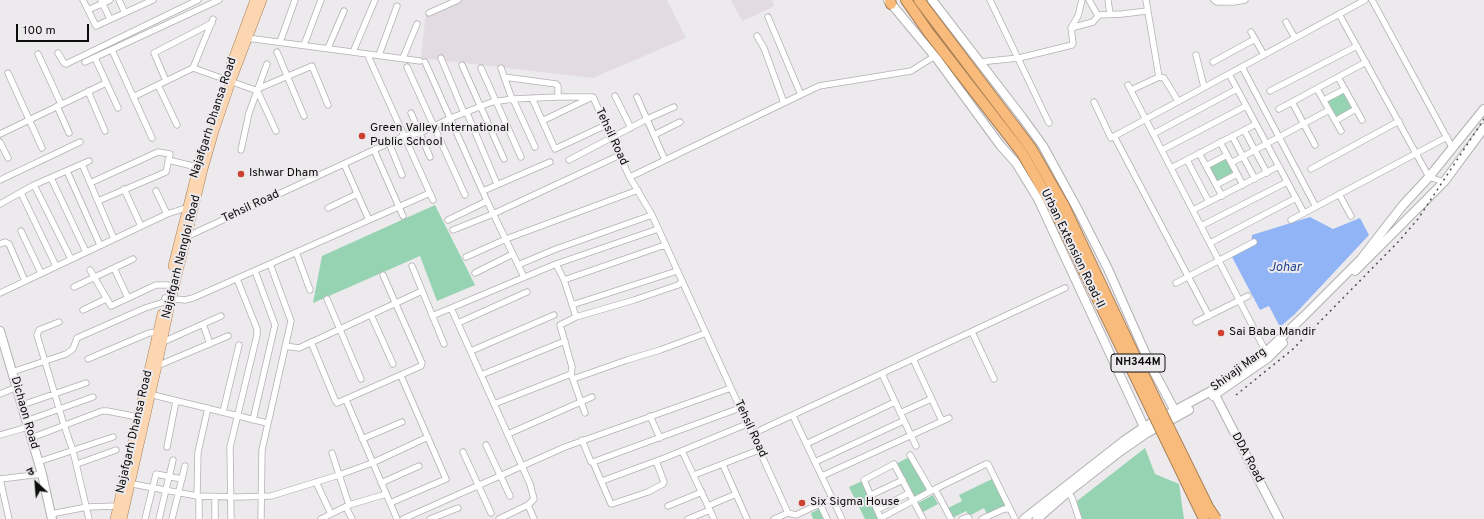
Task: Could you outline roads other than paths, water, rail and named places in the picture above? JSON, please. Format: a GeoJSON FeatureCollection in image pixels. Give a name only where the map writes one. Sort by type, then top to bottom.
{"type":"FeatureCollection","features":[{"type":"Feature","properties":{"kind":"highway","name":"Urban Extension Road-II"},"geometry":{"type":"LineString","coordinates":[[906,0],[929,33],[1022,153],[1060,209],[1208,507],[1216,519]]}},
{"type":"Feature","properties":{"kind":"highway","name":"Urban Extension Road-II"},"geometry":{"type":"LineString","coordinates":[[919,0],[1031,148],[1204,519]]}},
{"type":"Feature","properties":{"kind":"main road","name":"Najafgarh Dhansa Road"},"geometry":{"type":"LineString","coordinates":[[228,80],[255,0]]}},
{"type":"Feature","properties":{"kind":"main road","name":"Najafgarh Nangloi Road"},"geometry":{"type":"LineString","coordinates":[[122,519],[126,483],[147,393],[157,366],[162,342],[167,299],[186,237],[191,206],[200,168],[214,131],[228,80],[248,38],[262,0]]}},
{"type":"Feature","properties":{"kind":"main road","name":"Najafgarh Dhansa Road"},"geometry":{"type":"LineString","coordinates":[[115,519],[126,483],[138,417],[147,393],[158,332],[167,299],[168,285],[191,206]]}},
{"type":"Feature","properties":{"kind":"street"},"geometry":{"type":"LineString","coordinates":[[83,0],[95,25],[125,13],[139,3],[153,0]]}},
{"type":"Feature","properties":{"kind":"street"},"geometry":{"type":"LineString","coordinates":[[88,10],[102,2],[110,0]]}},
{"type":"Feature","properties":{"kind":"street"},"geometry":{"type":"LineString","coordinates":[[119,0],[125,13]]}},
{"type":"Feature","properties":{"kind":"street"},"geometry":{"type":"LineString","coordinates":[[58,53],[66,64],[186,2],[198,0]]}},
{"type":"Feature","properties":{"kind":"street"},"geometry":{"type":"LineString","coordinates":[[85,62],[219,0]]}},
{"type":"Feature","properties":{"kind":"street"},"geometry":{"type":"LineString","coordinates":[[280,42],[295,0]]}},
{"type":"Feature","properties":{"kind":"street"},"geometry":{"type":"LineString","coordinates":[[304,45],[321,0]]}},
{"type":"Feature","properties":{"kind":"street"},"geometry":{"type":"LineString","coordinates":[[353,52],[375,0]]}},
{"type":"Feature","properties":{"kind":"street"},"geometry":{"type":"LineString","coordinates":[[429,13],[458,0]]}},
{"type":"Feature","properties":{"kind":"street"},"geometry":{"type":"LineString","coordinates":[[932,0],[1026,123],[1050,159],[1095,243],[1151,366],[1175,411]]}},
{"type":"Feature","properties":{"kind":"street"},"geometry":{"type":"LineString","coordinates":[[990,0],[1049,123]]}},
{"type":"Feature","properties":{"kind":"street"},"geometry":{"type":"LineString","coordinates":[[979,62],[1019,58],[1072,44],[1071,28],[1079,14],[1082,0]]}},
{"type":"Feature","properties":{"kind":"street"},"geometry":{"type":"LineString","coordinates":[[1090,0],[1098,16]]}},
{"type":"Feature","properties":{"kind":"street"},"geometry":{"type":"LineString","coordinates":[[1108,0],[1110,14]]}},
{"type":"Feature","properties":{"kind":"street"},"geometry":{"type":"LineString","coordinates":[[1146,0],[1159,77]]}},
{"type":"Feature","properties":{"kind":"street"},"geometry":{"type":"LineString","coordinates":[[1214,0],[1217,2],[1245,0]]}},
{"type":"Feature","properties":{"kind":"street"},"geometry":{"type":"LineString","coordinates":[[1094,102],[1111,138],[1365,0]]}},
{"type":"Feature","properties":{"kind":"street"},"geometry":{"type":"LineString","coordinates":[[1372,0],[1453,149]]}},
{"type":"Feature","properties":{"kind":"street"},"geometry":{"type":"LineString","coordinates":[[890,1],[935,56],[1000,145],[1016,163],[1038,199],[1144,427]]}},
{"type":"Feature","properties":{"kind":"street"},"geometry":{"type":"LineString","coordinates":[[102,2],[110,19]]}},
{"type":"Feature","properties":{"kind":"street"},"geometry":{"type":"LineString","coordinates":[[378,55],[397,6]]}},
{"type":"Feature","properties":{"kind":"street"},"geometry":{"type":"LineString","coordinates":[[328,48],[344,11]]}},
{"type":"Feature","properties":{"kind":"street"},"geometry":{"type":"LineString","coordinates":[[1071,28],[1093,22],[1098,16],[1147,11]]}},
{"type":"Feature","properties":{"kind":"street"},"geometry":{"type":"LineString","coordinates":[[1339,14],[1429,177],[1444,182]]}},
{"type":"Feature","properties":{"kind":"street"},"geometry":{"type":"LineString","coordinates":[[768,17],[801,95]]}},
{"type":"Feature","properties":{"kind":"street"},"geometry":{"type":"LineString","coordinates":[[133,97],[193,68],[212,21],[154,53],[166,81]]}},
{"type":"Feature","properties":{"kind":"street"},"geometry":{"type":"LineString","coordinates":[[1286,22],[1295,38]]}},
{"type":"Feature","properties":{"kind":"street"},"geometry":{"type":"LineString","coordinates":[[404,58],[417,24]]}},
{"type":"Feature","properties":{"kind":"street"},"geometry":{"type":"LineString","coordinates":[[1251,32],[1264,55]]}},
{"type":"Feature","properties":{"kind":"street"},"geometry":{"type":"LineString","coordinates":[[757,36],[766,55],[784,103]]}},
{"type":"Feature","properties":{"kind":"street"},"geometry":{"type":"LineString","coordinates":[[248,38],[422,61],[451,118],[493,214],[524,276]]}},
{"type":"Feature","properties":{"kind":"street"},"geometry":{"type":"LineString","coordinates":[[1212,62],[1255,39]]}},
{"type":"Feature","properties":{"kind":"street"},"geometry":{"type":"LineString","coordinates":[[1270,91],[1357,46]]}},
{"type":"Feature","properties":{"kind":"street"},"geometry":{"type":"LineString","coordinates":[[112,50],[152,138]]}},
{"type":"Feature","properties":{"kind":"street"},"geometry":{"type":"LineString","coordinates":[[277,52],[304,116]]}},
{"type":"Feature","properties":{"kind":"street"},"geometry":{"type":"LineString","coordinates":[[38,54],[69,133]]}},
{"type":"Feature","properties":{"kind":"street"},"geometry":{"type":"LineString","coordinates":[[1196,55],[1204,87]]}},
{"type":"Feature","properties":{"kind":"street"},"geometry":{"type":"LineString","coordinates":[[630,177],[827,84],[911,70],[935,56]]}},
{"type":"Feature","properties":{"kind":"street"},"geometry":{"type":"LineString","coordinates":[[96,58],[118,108]]}},
{"type":"Feature","properties":{"kind":"street"},"geometry":{"type":"LineString","coordinates":[[369,58],[433,200]]}},
{"type":"Feature","properties":{"kind":"street"},"geometry":{"type":"LineString","coordinates":[[441,58],[497,184]]}},
{"type":"Feature","properties":{"kind":"street"},"geometry":{"type":"LineString","coordinates":[[1279,109],[1366,62]]}},
{"type":"Feature","properties":{"kind":"street"},"geometry":{"type":"LineString","coordinates":[[241,150],[249,113],[267,64]]}},
{"type":"Feature","properties":{"kind":"street"},"geometry":{"type":"LineString","coordinates":[[462,65],[504,159]]}},
{"type":"Feature","properties":{"kind":"street"},"geometry":{"type":"LineString","coordinates":[[193,68],[257,90],[312,66],[328,105]]}},
{"type":"Feature","properties":{"kind":"street"},"geometry":{"type":"LineString","coordinates":[[407,67],[465,195]]}},
{"type":"Feature","properties":{"kind":"street"},"geometry":{"type":"LineString","coordinates":[[1242,67],[1316,207]]}},
{"type":"Feature","properties":{"kind":"street"},"geometry":{"type":"LineString","coordinates":[[481,68],[521,157]]}},
{"type":"Feature","properties":{"kind":"street"},"geometry":{"type":"LineString","coordinates":[[501,68],[512,99],[535,147]]}},
{"type":"Feature","properties":{"kind":"street"},"geometry":{"type":"LineString","coordinates":[[8,73],[42,148]]}},
{"type":"Feature","properties":{"kind":"street"},"geometry":{"type":"LineString","coordinates":[[1229,74],[1304,213]]}},
{"type":"Feature","properties":{"kind":"street"},"geometry":{"type":"LineString","coordinates":[[504,77],[556,84],[558,86],[558,97]]}},
{"type":"Feature","properties":{"kind":"street"},"geometry":{"type":"LineString","coordinates":[[1178,101],[1164,78],[1159,77],[1129,87],[1266,352]]}},
{"type":"Feature","properties":{"kind":"street"},"geometry":{"type":"LineString","coordinates":[[1338,78],[1362,120]]}},
{"type":"Feature","properties":{"kind":"street"},"geometry":{"type":"LineString","coordinates":[[0,134],[106,82]]}},
{"type":"Feature","properties":{"kind":"street"},"geometry":{"type":"LineString","coordinates":[[158,85],[176,125]]}},
{"type":"Feature","properties":{"kind":"street"},"geometry":{"type":"LineString","coordinates":[[1153,134],[1237,89]]}},
{"type":"Feature","properties":{"kind":"street"},"geometry":{"type":"LineString","coordinates":[[1317,89],[1341,131]]}},
{"type":"Feature","properties":{"kind":"street"},"geometry":{"type":"LineString","coordinates":[[1324,100],[1345,89]]}},
{"type":"Feature","properties":{"kind":"street"},"geometry":{"type":"LineString","coordinates":[[257,90],[276,132]]}},
{"type":"Feature","properties":{"kind":"street"},"geometry":{"type":"LineString","coordinates":[[88,91],[104,131]]}},
{"type":"Feature","properties":{"kind":"street"},"geometry":{"type":"LineString","coordinates":[[615,96],[631,128]]}},
{"type":"Feature","properties":{"kind":"street"},"geometry":{"type":"LineString","coordinates":[[542,122],[593,97]]}},
{"type":"Feature","properties":{"kind":"street","name":"Tehsil Road"},"geometry":{"type":"LineString","coordinates":[[186,237],[404,136],[420,133],[451,118],[495,101],[532,98],[593,97],[630,177],[652,215],[788,513]]}},
{"type":"Feature","properties":{"kind":"street"},"geometry":{"type":"LineString","coordinates":[[637,97],[665,160]]}},
{"type":"Feature","properties":{"kind":"street"},"geometry":{"type":"LineString","coordinates":[[532,98],[555,149],[606,125]]}},
{"type":"Feature","properties":{"kind":"street"},"geometry":{"type":"LineString","coordinates":[[1292,102],[1315,145]]}},
{"type":"Feature","properties":{"kind":"street"},"geometry":{"type":"LineString","coordinates":[[1162,150],[1246,106]]}},
{"type":"Feature","properties":{"kind":"street"},"geometry":{"type":"LineString","coordinates":[[569,160],[647,119],[674,107]]}},
{"type":"Feature","properties":{"kind":"street"},"geometry":{"type":"LineString","coordinates":[[1335,120],[1356,109]]}},
{"type":"Feature","properties":{"kind":"street","name":"Shivaji Marg"},"geometry":{"type":"LineString","coordinates":[[1024,519],[1092,464],[1144,427],[1213,390],[1237,371],[1266,352],[1361,258],[1403,205],[1453,149],[1484,109]]}},
{"type":"Feature","properties":{"kind":"street"},"geometry":{"type":"LineString","coordinates":[[1231,163],[1329,110]]}},
{"type":"Feature","properties":{"kind":"street"},"geometry":{"type":"LineString","coordinates":[[411,113],[430,157]]}},
{"type":"Feature","properties":{"kind":"street"},"geometry":{"type":"LineString","coordinates":[[1311,169],[1399,121]]}},
{"type":"Feature","properties":{"kind":"street"},"geometry":{"type":"LineString","coordinates":[[654,134],[680,122]]}},
{"type":"Feature","properties":{"kind":"street"},"geometry":{"type":"LineString","coordinates":[[1171,168],[1256,124]]}},
{"type":"Feature","properties":{"kind":"street","name":"Shivaji Marg"},"geometry":{"type":"LineString","coordinates":[[1037,519],[1068,492],[1147,433],[1215,396],[1268,358],[1365,263],[1444,182],[1484,128]]}},
{"type":"Feature","properties":{"kind":"street"},"geometry":{"type":"LineString","coordinates":[[1244,130],[1267,173]]}},
{"type":"Feature","properties":{"kind":"street"},"geometry":{"type":"LineString","coordinates":[[1114,136],[1208,316]]}},
{"type":"Feature","properties":{"kind":"street"},"geometry":{"type":"LineString","coordinates":[[1232,136],[1255,179]]}},
{"type":"Feature","properties":{"kind":"street"},"geometry":{"type":"LineString","coordinates":[[1291,220],[1447,137]]}},
{"type":"Feature","properties":{"kind":"street"},"geometry":{"type":"LineString","coordinates":[[0,142],[8,158]]}},
{"type":"Feature","properties":{"kind":"street"},"geometry":{"type":"LineString","coordinates":[[0,180],[80,142]]}},
{"type":"Feature","properties":{"kind":"street"},"geometry":{"type":"LineString","coordinates":[[1220,142],[1243,185]]}},
{"type":"Feature","properties":{"kind":"street"},"geometry":{"type":"LineString","coordinates":[[389,143],[402,175]]}},
{"type":"Feature","properties":{"kind":"street"},"geometry":{"type":"LineString","coordinates":[[374,150],[403,216]]}},
{"type":"Feature","properties":{"kind":"street"},"geometry":{"type":"LineString","coordinates":[[90,183],[158,152],[170,154],[166,172],[98,201]]}},
{"type":"Feature","properties":{"kind":"street"},"geometry":{"type":"LineString","coordinates":[[1199,153],[1222,196]]}},
{"type":"Feature","properties":{"kind":"street"},"geometry":{"type":"LineString","coordinates":[[453,230],[493,214],[620,154]]}},
{"type":"Feature","properties":{"kind":"street"},"geometry":{"type":"LineString","coordinates":[[1206,166],[1227,155]]}},
{"type":"Feature","properties":{"kind":"street"},"geometry":{"type":"LineString","coordinates":[[168,160],[200,168]]}},
{"type":"Feature","properties":{"kind":"street"},"geometry":{"type":"LineString","coordinates":[[1187,160],[1209,202]]}},
{"type":"Feature","properties":{"kind":"street"},"geometry":{"type":"LineString","coordinates":[[0,204],[34,185],[88,161]]}},
{"type":"Feature","properties":{"kind":"street"},"geometry":{"type":"LineString","coordinates":[[483,191],[550,162]]}},
{"type":"Feature","properties":{"kind":"street"},"geometry":{"type":"LineString","coordinates":[[82,164],[114,239]]}},
{"type":"Feature","properties":{"kind":"street"},"geometry":{"type":"LineString","coordinates":[[344,164],[369,220]]}},
{"type":"Feature","properties":{"kind":"street"},"geometry":{"type":"LineString","coordinates":[[1193,210],[1279,166]]}},
{"type":"Feature","properties":{"kind":"street"},"geometry":{"type":"LineString","coordinates":[[67,171],[100,245]]}},
{"type":"Feature","properties":{"kind":"street"},"geometry":{"type":"LineString","coordinates":[[1216,185],[1237,174]]}},
{"type":"Feature","properties":{"kind":"street"},"geometry":{"type":"LineString","coordinates":[[51,178],[86,252]]}},
{"type":"Feature","properties":{"kind":"street"},"geometry":{"type":"LineString","coordinates":[[1201,226],[1287,182]]}},
{"type":"Feature","properties":{"kind":"street"},"geometry":{"type":"LineString","coordinates":[[34,185],[71,259]]}},
{"type":"Feature","properties":{"kind":"street"},"geometry":{"type":"LineString","coordinates":[[124,189],[141,226]]}},
{"type":"Feature","properties":{"kind":"street"},"geometry":{"type":"LineString","coordinates":[[466,256],[506,239],[638,190]]}},
{"type":"Feature","properties":{"kind":"street"},"geometry":{"type":"LineString","coordinates":[[156,191],[166,214]]}},
{"type":"Feature","properties":{"kind":"street"},"geometry":{"type":"LineString","coordinates":[[21,193],[56,266]]}},
{"type":"Feature","properties":{"kind":"street"},"geometry":{"type":"LineString","coordinates":[[12,372],[44,362],[71,351],[77,338],[145,308],[167,299],[185,300],[193,298],[430,193]]}},
{"type":"Feature","properties":{"kind":"street"},"geometry":{"type":"LineString","coordinates":[[328,208],[357,194]]}},
{"type":"Feature","properties":{"kind":"street"},"geometry":{"type":"LineString","coordinates":[[1339,194],[1351,216]]}},
{"type":"Feature","properties":{"kind":"street"},"geometry":{"type":"LineString","coordinates":[[1210,243],[1296,198]]}},
{"type":"Feature","properties":{"kind":"street"},"geometry":{"type":"LineString","coordinates":[[448,220],[487,201]]}},
{"type":"Feature","properties":{"kind":"street"},"geometry":{"type":"LineString","coordinates":[[0,293],[166,214],[191,206]]}},
{"type":"Feature","properties":{"kind":"street"},"geometry":{"type":"LineString","coordinates":[[518,265],[556,249],[652,215]]}},
{"type":"Feature","properties":{"kind":"street"},"geometry":{"type":"LineString","coordinates":[[432,316],[524,276],[658,229]]}},
{"type":"Feature","properties":{"kind":"street"},"geometry":{"type":"LineString","coordinates":[[21,231],[41,273]]}},
{"type":"Feature","properties":{"kind":"street"},"geometry":{"type":"LineString","coordinates":[[0,244],[5,242],[9,244],[25,281]]}},
{"type":"Feature","properties":{"kind":"street"},"geometry":{"type":"LineString","coordinates":[[1176,283],[1254,242]]}},
{"type":"Feature","properties":{"kind":"street"},"geometry":{"type":"LineString","coordinates":[[564,280],[665,245]]}},
{"type":"Feature","properties":{"kind":"street"},"geometry":{"type":"LineString","coordinates":[[296,252],[310,290]]}},
{"type":"Feature","properties":{"kind":"street"},"geometry":{"type":"LineString","coordinates":[[475,272],[513,254]]}},
{"type":"Feature","properties":{"kind":"street"},"geometry":{"type":"LineString","coordinates":[[74,287],[132,259]]}},
{"type":"Feature","properties":{"kind":"street"},"geometry":{"type":"LineString","coordinates":[[261,519],[262,450],[291,321],[270,264]]}},
{"type":"Feature","properties":{"kind":"street"},"geometry":{"type":"LineString","coordinates":[[556,264],[564,280],[576,317]]}},
{"type":"Feature","properties":{"kind":"street"},"geometry":{"type":"LineString","coordinates":[[412,266],[444,344]]}},
{"type":"Feature","properties":{"kind":"street"},"geometry":{"type":"LineString","coordinates":[[114,268],[128,298]]}},
{"type":"Feature","properties":{"kind":"street"},"geometry":{"type":"LineString","coordinates":[[90,270],[111,306],[156,285],[168,285]]}},
{"type":"Feature","properties":{"kind":"street"},"geometry":{"type":"LineString","coordinates":[[253,420],[275,325],[255,271]]}},
{"type":"Feature","properties":{"kind":"street"},"geometry":{"type":"LineString","coordinates":[[572,305],[678,271]]}},
{"type":"Feature","properties":{"kind":"street"},"geometry":{"type":"LineString","coordinates":[[311,342],[336,402],[340,403],[421,366],[423,364],[383,275]]}},
{"type":"Feature","properties":{"kind":"street"},"geometry":{"type":"LineString","coordinates":[[231,519],[230,447],[258,335],[237,279]]}},
{"type":"Feature","properties":{"kind":"street"},"geometry":{"type":"LineString","coordinates":[[585,413],[572,377],[572,367],[560,324],[576,317],[678,285],[682,282]]}},
{"type":"Feature","properties":{"kind":"street"},"geometry":{"type":"LineString","coordinates":[[752,434],[1065,288]]}},
{"type":"Feature","properties":{"kind":"street"},"geometry":{"type":"LineString","coordinates":[[285,346],[297,348],[422,291]]}},
{"type":"Feature","properties":{"kind":"street"},"geometry":{"type":"LineString","coordinates":[[458,323],[527,292]]}},
{"type":"Feature","properties":{"kind":"street"},"geometry":{"type":"LineString","coordinates":[[1196,322],[1248,296]]}},
{"type":"Feature","properties":{"kind":"street"},"geometry":{"type":"LineString","coordinates":[[83,310],[106,299]]}},
{"type":"Feature","properties":{"kind":"street"},"geometry":{"type":"LineString","coordinates":[[327,299],[361,379]]}},
{"type":"Feature","properties":{"kind":"street"},"geometry":{"type":"LineString","coordinates":[[451,308],[508,434],[534,498],[528,505],[498,519]]}},
{"type":"Feature","properties":{"kind":"street"},"geometry":{"type":"LineString","coordinates":[[371,315],[393,364]]}},
{"type":"Feature","properties":{"kind":"street"},"geometry":{"type":"LineString","coordinates":[[471,351],[554,315]]}},
{"type":"Feature","properties":{"kind":"street"},"geometry":{"type":"LineString","coordinates":[[162,342],[221,316]]}},
{"type":"Feature","properties":{"kind":"street"},"geometry":{"type":"LineString","coordinates":[[59,322],[37,332],[44,362],[77,464],[89,519]]}},
{"type":"Feature","properties":{"kind":"street"},"geometry":{"type":"LineString","coordinates":[[203,324],[210,344]]}},
{"type":"Feature","properties":{"kind":"street","name":"Dichaon Road"},"geometry":{"type":"LineString","coordinates":[[0,331],[42,474],[51,516]]}},
{"type":"Feature","properties":{"kind":"street"},"geometry":{"type":"LineString","coordinates":[[88,359],[149,333],[158,332]]}},
{"type":"Feature","properties":{"kind":"street"},"geometry":{"type":"LineString","coordinates":[[972,332],[994,379]]}},
{"type":"Feature","properties":{"kind":"street"},"geometry":{"type":"LineString","coordinates":[[494,404],[572,377],[675,345],[706,333]]}},
{"type":"Feature","properties":{"kind":"street"},"geometry":{"type":"LineString","coordinates":[[157,366],[228,336]]}},
{"type":"Feature","properties":{"kind":"street"},"geometry":{"type":"LineString","coordinates":[[481,375],[565,341]]}},
{"type":"Feature","properties":{"kind":"street"},"geometry":{"type":"LineString","coordinates":[[223,412],[239,344]]}},
{"type":"Feature","properties":{"kind":"street"},"geometry":{"type":"LineString","coordinates":[[913,359],[942,421]]}},
{"type":"Feature","properties":{"kind":"street"},"geometry":{"type":"LineString","coordinates":[[882,374],[916,446]]}},
{"type":"Feature","properties":{"kind":"street"},"geometry":{"type":"LineString","coordinates":[[390,503],[446,479],[401,376]]}},
{"type":"Feature","properties":{"kind":"street"},"geometry":{"type":"LineString","coordinates":[[22,405],[86,383]]}},
{"type":"Feature","properties":{"kind":"street"},"geometry":{"type":"LineString","coordinates":[[0,394],[17,387]]}},
{"type":"Feature","properties":{"kind":"street"},"geometry":{"type":"LineString","coordinates":[[403,519],[582,440],[731,388]]}},
{"type":"Feature","properties":{"kind":"street"},"geometry":{"type":"LineString","coordinates":[[147,393],[267,423]]}},
{"type":"Feature","properties":{"kind":"street","name":"DDA Road"},"geometry":{"type":"LineString","coordinates":[[1215,396],[1279,519]]}},
{"type":"Feature","properties":{"kind":"street"},"geometry":{"type":"LineString","coordinates":[[0,435],[59,409],[93,397]]}},
{"type":"Feature","properties":{"kind":"street"},"geometry":{"type":"LineString","coordinates":[[508,434],[592,397]]}},
{"type":"Feature","properties":{"kind":"street"},"geometry":{"type":"LineString","coordinates":[[900,413],[931,399]]}},
{"type":"Feature","properties":{"kind":"street"},"geometry":{"type":"LineString","coordinates":[[167,447],[176,400]]}},
{"type":"Feature","properties":{"kind":"street"},"geometry":{"type":"LineString","coordinates":[[346,400],[397,519]]}},
{"type":"Feature","properties":{"kind":"street"},"geometry":{"type":"LineString","coordinates":[[806,444],[895,402]]}},
{"type":"Feature","properties":{"kind":"street"},"geometry":{"type":"LineString","coordinates":[[199,519],[198,452],[208,408]]}},
{"type":"Feature","properties":{"kind":"street"},"geometry":{"type":"LineString","coordinates":[[593,462],[740,408]]}},
{"type":"Feature","properties":{"kind":"street"},"geometry":{"type":"LineString","coordinates":[[31,438],[107,411],[138,417]]}},
{"type":"Feature","properties":{"kind":"street"},"geometry":{"type":"LineString","coordinates":[[650,416],[660,438]]}},
{"type":"Feature","properties":{"kind":"street"},"geometry":{"type":"LineString","coordinates":[[793,416],[842,519]]}},
{"type":"Feature","properties":{"kind":"street"},"geometry":{"type":"LineString","coordinates":[[822,476],[949,418]]}},
{"type":"Feature","properties":{"kind":"street"},"geometry":{"type":"LineString","coordinates":[[815,462],[904,421]]}},
{"type":"Feature","properties":{"kind":"street"},"geometry":{"type":"LineString","coordinates":[[362,439],[402,422]]}},
{"type":"Feature","properties":{"kind":"street"},"geometry":{"type":"LineString","coordinates":[[602,481],[682,451],[747,424]]}},
{"type":"Feature","properties":{"kind":"street"},"geometry":{"type":"LineString","coordinates":[[38,462],[112,437]]}},
{"type":"Feature","properties":{"kind":"street"},"geometry":{"type":"LineString","coordinates":[[126,483],[166,489],[198,496],[271,496],[372,463],[428,437]]}},
{"type":"Feature","properties":{"kind":"street"},"geometry":{"type":"LineString","coordinates":[[582,440],[612,504],[648,492],[663,484],[664,482],[656,461]]}},
{"type":"Feature","properties":{"kind":"street"},"geometry":{"type":"LineString","coordinates":[[486,445],[510,496]]}},
{"type":"Feature","properties":{"kind":"street"},"geometry":{"type":"LineString","coordinates":[[77,464],[116,450]]}},
{"type":"Feature","properties":{"kind":"street"},"geometry":{"type":"LineString","coordinates":[[694,475],[759,450]]}},
{"type":"Feature","properties":{"kind":"street"},"geometry":{"type":"LineString","coordinates":[[682,451],[687,465],[694,475],[714,519]]}},
{"type":"Feature","properties":{"kind":"street"},"geometry":{"type":"LineString","coordinates":[[463,452],[491,513]]}},
{"type":"Feature","properties":{"kind":"street"},"geometry":{"type":"LineString","coordinates":[[332,453],[352,519]]}},
{"type":"Feature","properties":{"kind":"street"},"geometry":{"type":"LineString","coordinates":[[910,455],[951,519]]}},
{"type":"Feature","properties":{"kind":"street"},"geometry":{"type":"LineString","coordinates":[[159,519],[173,460]]}},
{"type":"Feature","properties":{"kind":"street"},"geometry":{"type":"LineString","coordinates":[[723,464],[747,519]]}},
{"type":"Feature","properties":{"kind":"street"},"geometry":{"type":"LineString","coordinates":[[921,518],[913,500],[895,465],[893,464],[864,479],[881,519],[913,500],[987,464],[1016,519]]}},
{"type":"Feature","properties":{"kind":"street"},"geometry":{"type":"LineString","coordinates":[[172,519],[185,466]]}},
{"type":"Feature","properties":{"kind":"street"},"geometry":{"type":"LineString","coordinates":[[381,483],[419,466]]}},
{"type":"Feature","properties":{"kind":"street"},"geometry":{"type":"LineString","coordinates":[[9,519],[0,478],[42,474]]}},
{"type":"Feature","properties":{"kind":"street"},"geometry":{"type":"LineString","coordinates":[[145,519],[156,474],[182,479]]}},
{"type":"Feature","properties":{"kind":"street"},"geometry":{"type":"LineString","coordinates":[[871,495],[903,480]]}},
{"type":"Feature","properties":{"kind":"street"},"geometry":{"type":"LineString","coordinates":[[316,482],[331,516]]}},
{"type":"Feature","properties":{"kind":"street"},"geometry":{"type":"LineString","coordinates":[[668,506],[702,492]]}},
{"type":"Feature","properties":{"kind":"street"},"geometry":{"type":"LineString","coordinates":[[1068,492],[1072,498],[1079,519]]}},
{"type":"Feature","properties":{"kind":"street"},"geometry":{"type":"LineString","coordinates":[[877,510],[909,493]]}},
{"type":"Feature","properties":{"kind":"street"},"geometry":{"type":"LineString","coordinates":[[321,519],[331,516],[348,506],[386,494]]}},
{"type":"Feature","properties":{"kind":"street"},"geometry":{"type":"LineString","coordinates":[[688,519],[736,494]]}},
{"type":"Feature","properties":{"kind":"street"},"geometry":{"type":"LineString","coordinates":[[215,497],[215,519]]}},
{"type":"Feature","properties":{"kind":"street"},"geometry":{"type":"LineString","coordinates":[[774,519],[788,513],[796,515],[832,498]]}},
{"type":"Feature","properties":{"kind":"street"},"geometry":{"type":"LineString","coordinates":[[820,504],[827,519]]}},
{"type":"Feature","properties":{"kind":"street"},"geometry":{"type":"LineString","coordinates":[[528,505],[534,519]]}},
{"type":"Feature","properties":{"kind":"street"},"geometry":{"type":"LineString","coordinates":[[51,516],[87,507],[118,506]]}},
{"type":"Feature","properties":{"kind":"street"},"geometry":{"type":"LineString","coordinates":[[425,509],[430,519],[458,508]]}},
{"type":"Feature","properties":{"kind":"street"},"geometry":{"type":"LineString","coordinates":[[982,519],[1004,509],[1010,509]]}},
{"type":"Feature","properties":{"kind":"street"},"geometry":{"type":"LineString","coordinates":[[962,519],[968,517],[969,519]]}},
{"type":"Feature","properties":{"kind":"water","name":"Johar"},"geometry":{"type":"Polygon","coordinates":[[[1310,217],[1333,229],[1360,218],[1369,235],[1295,314],[1280,327],[1269,306],[1260,310],[1232,257],[1251,247],[1252,235],[1310,217]]]}},
{"type":"Feature","properties":{"kind":"railway"},"geometry":{"type":"LineString","coordinates":[[1236,395],[1292,350],[1399,241],[1418,219],[1484,119]]}},
{"type":"Feature","properties":{"kind":"place","name":"Green Valley International Public School"},"geometry":{"type":"Point","coordinates":[362,136]}},
{"type":"Feature","properties":{"kind":"place","name":"Ishwar Dham"},"geometry":{"type":"Point","coordinates":[241,174]}},
{"type":"Feature","properties":{"kind":"place","name":"Sai Baba Mandir"},"geometry":{"type":"Point","coordinates":[1221,333]}},
{"type":"Feature","properties":{"kind":"place","name":"Six Sigma House"},"geometry":{"type":"Point","coordinates":[802,503]}}]}
